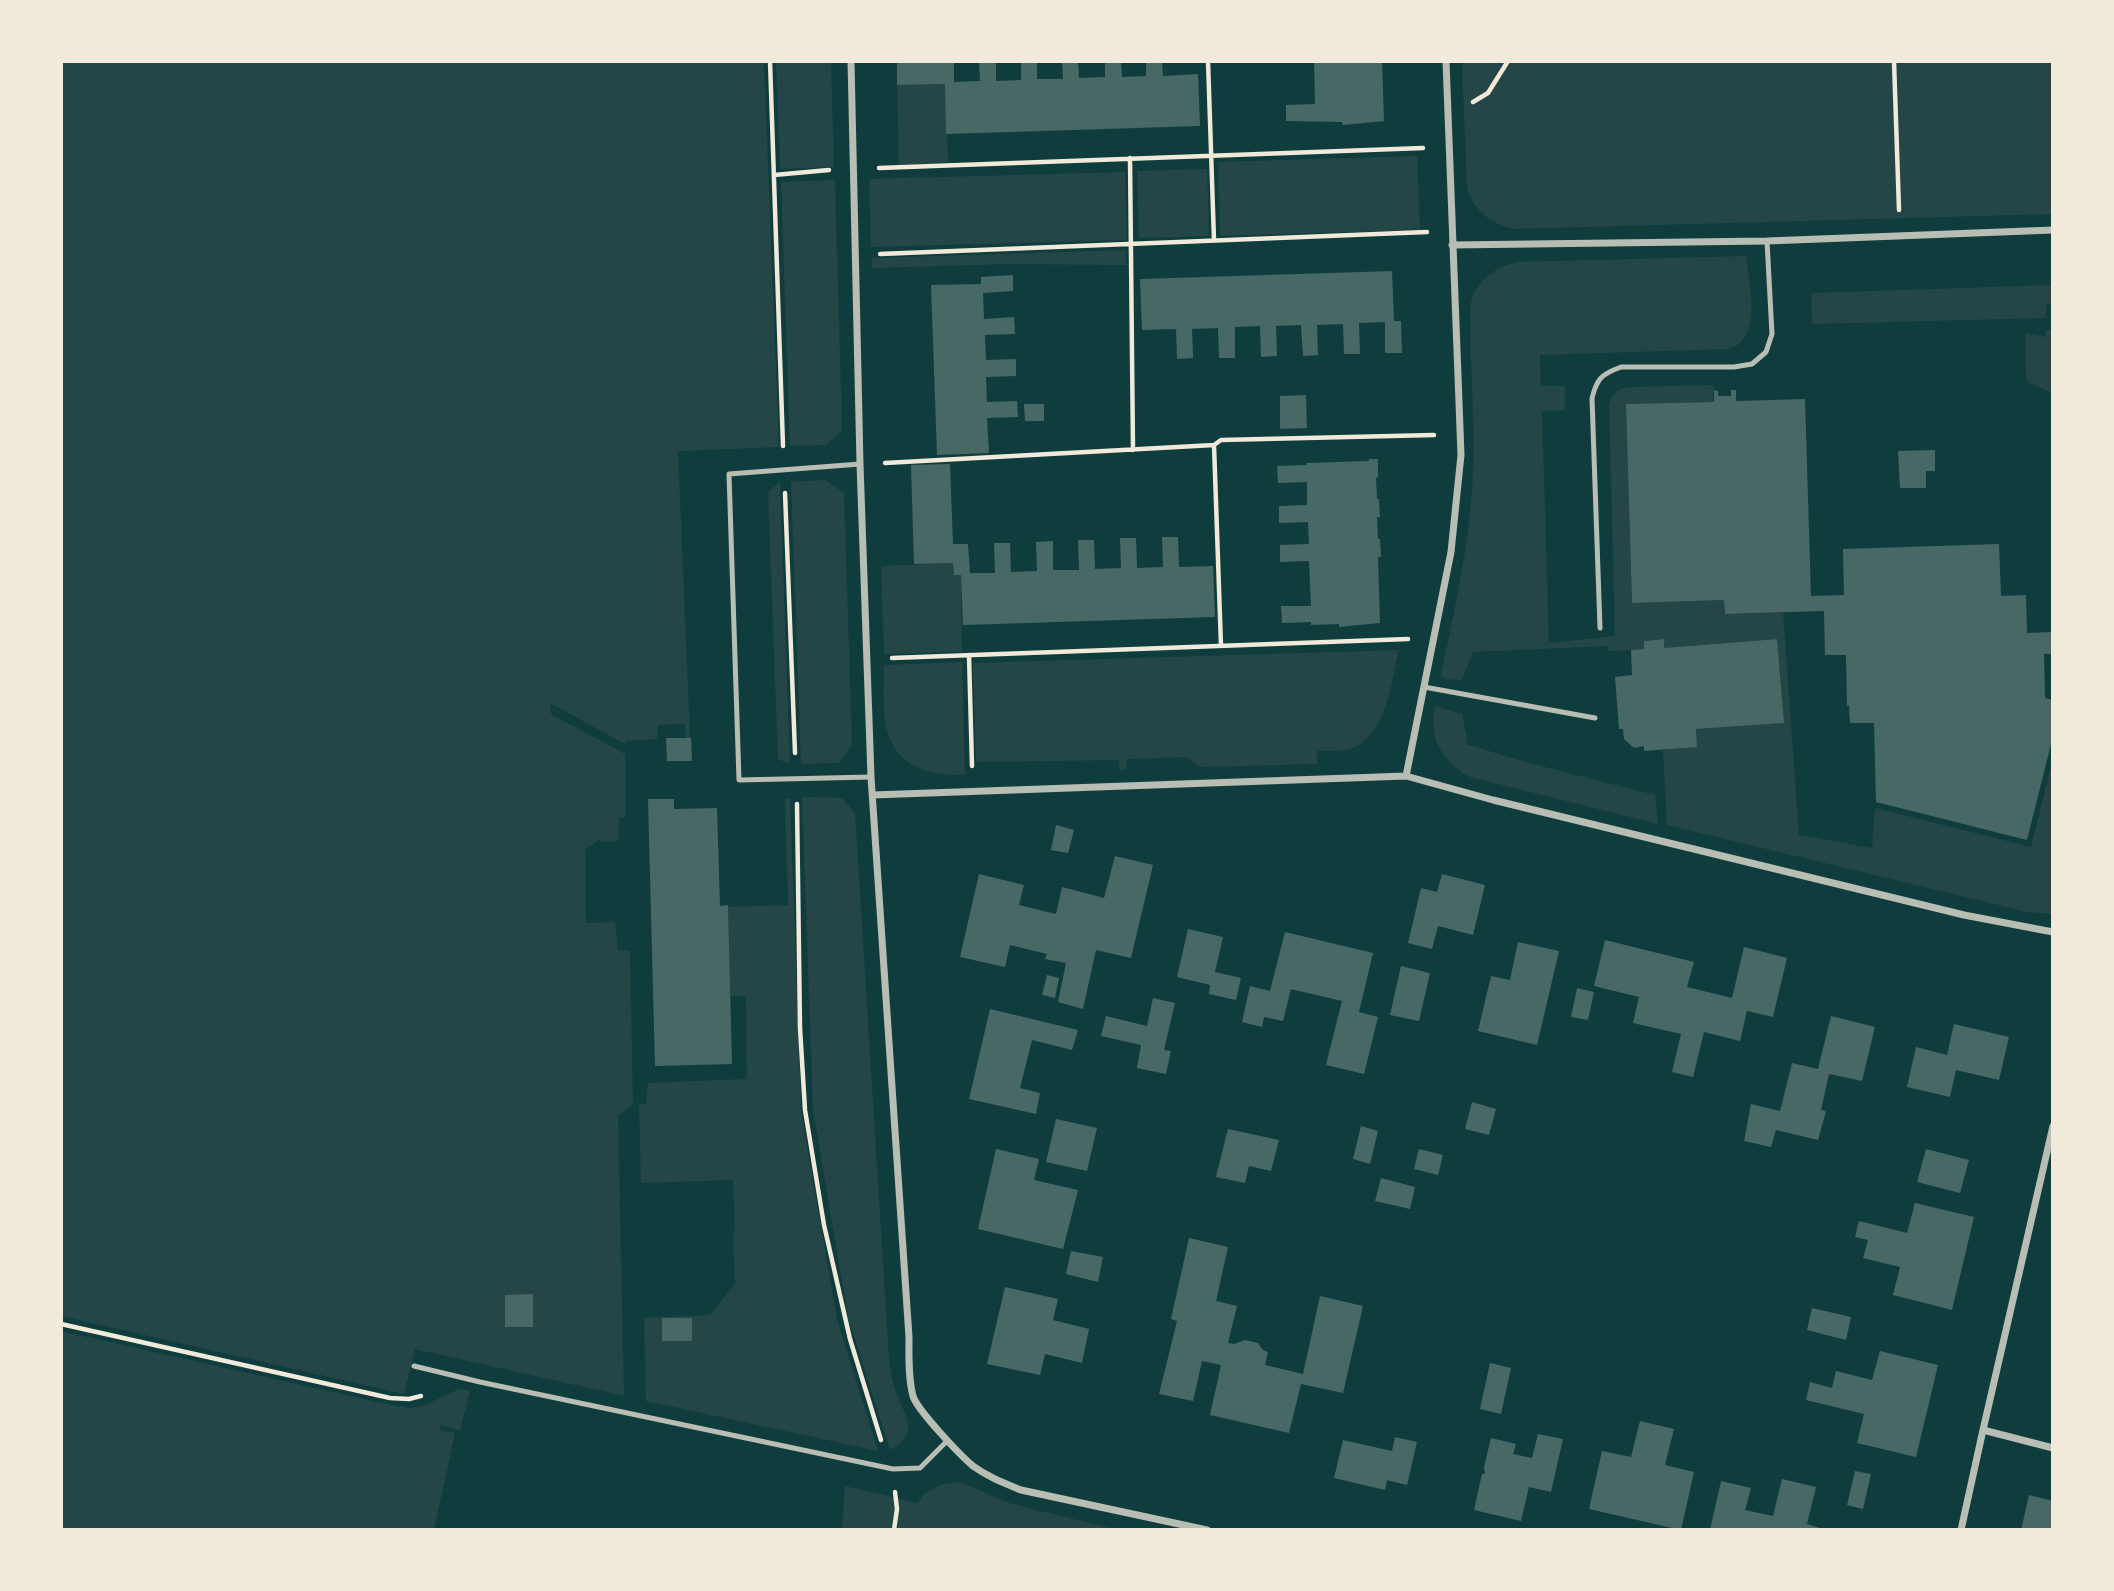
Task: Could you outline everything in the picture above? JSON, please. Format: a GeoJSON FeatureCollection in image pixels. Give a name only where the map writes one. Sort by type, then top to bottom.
{"type":"FeatureCollection","features":[{"type":"Feature","properties":{"kind":"street"},"geometry":{"type":"LineString","coordinates":[[851,61],[860,464],[872,777],[910,1377],[914,1398],[925,1415],[972,1465],[996,1480],[1021,1490],[1207,1530]]}},
{"type":"Feature","properties":{"kind":"street"},"geometry":{"type":"LineString","coordinates":[[1406,776],[1451,552],[1461,455],[1446,61]]}},
{"type":"Feature","properties":{"kind":"street"},"geometry":{"type":"LineString","coordinates":[[1452,245],[1767,241],[2053,230]]}},
{"type":"Feature","properties":{"kind":"street"},"geometry":{"type":"LineString","coordinates":[[873,795],[1406,776],[1493,800],[1937,909],[2053,932]]}},
{"type":"Feature","properties":{"kind":"street"},"geometry":{"type":"LineString","coordinates":[[1961,1530],[2053,1126]]}},
{"type":"Feature","properties":{"kind":"street"},"geometry":{"type":"LineString","coordinates":[[1983,1430],[2053,1448]]}},
{"type":"Feature","properties":{"kind":"lane"},"geometry":{"type":"LineString","coordinates":[[1600,628],[1592,398],[1596,384],[1605,373],[1621,367],[1734,368],[1752,364],[1766,352],[1772,334],[1767,241]]}},
{"type":"Feature","properties":{"kind":"lane"},"geometry":{"type":"LineString","coordinates":[[860,464],[729,474],[739,780],[872,777]]}},
{"type":"Feature","properties":{"kind":"lane"},"geometry":{"type":"LineString","coordinates":[[1424,687],[1595,718]]}},
{"type":"Feature","properties":{"kind":"lane"},"geometry":{"type":"LineString","coordinates":[[414,1366],[893,1469],[920,1468],[948,1440]]}},
{"type":"Feature","properties":{"kind":"path"},"geometry":{"type":"LineString","coordinates":[[770,61],[796,779],[800,1028],[805,1110],[824,1225],[850,1339],[878,1432],[893,1469],[897,1509],[894,1530]]}},
{"type":"Feature","properties":{"kind":"path"},"geometry":{"type":"LineString","coordinates":[[1208,61],[1214,240]]}},
{"type":"Feature","properties":{"kind":"path"},"geometry":{"type":"LineString","coordinates":[[1447,102],[1475,102],[1481,98],[1488,93],[1508,61]]}},
{"type":"Feature","properties":{"kind":"path"},"geometry":{"type":"LineString","coordinates":[[1894,61],[1900,236]]}},
{"type":"Feature","properties":{"kind":"path"},"geometry":{"type":"LineString","coordinates":[[774,174],[1449,147]]}},
{"type":"Feature","properties":{"kind":"path"},"geometry":{"type":"LineString","coordinates":[[1130,158],[1133,450]]}},
{"type":"Feature","properties":{"kind":"path"},"geometry":{"type":"LineString","coordinates":[[855,255],[1451,231]]}},
{"type":"Feature","properties":{"kind":"path"},"geometry":{"type":"LineString","coordinates":[[860,464],[1214,445],[1221,440],[1460,434]]}},
{"type":"Feature","properties":{"kind":"path"},"geometry":{"type":"LineString","coordinates":[[1214,445],[1221,646]]}},
{"type":"Feature","properties":{"kind":"path"},"geometry":{"type":"LineString","coordinates":[[867,659],[1433,638]]}},
{"type":"Feature","properties":{"kind":"path"},"geometry":{"type":"LineString","coordinates":[[969,655],[973,791]]}},
{"type":"Feature","properties":{"kind":"path"},"geometry":{"type":"LineString","coordinates":[[61,1324],[390,1398],[409,1399],[434,1393],[460,1378]]}},
{"type":"Feature","properties":{"kind":"shaded area"},"geometry":{"type":"Polygon","coordinates":[[[61,61],[764,61],[779,447],[678,451],[690,738],[686,738],[685,724],[658,725],[657,739],[625,741],[625,744],[550,703],[551,714],[625,754],[625,817],[619,818],[618,841],[602,842],[600,839],[585,850],[586,923],[615,922],[618,950],[630,951],[633,1104],[618,1115],[624,1396],[415,1349],[404,1394],[61,1316],[61,61]]]}},
{"type":"Feature","properties":{"kind":"shaded area"},"geometry":{"type":"Polygon","coordinates":[[[776,61],[831,61],[834,167],[780,169],[776,61]]]}},
{"type":"Feature","properties":{"kind":"shaded area"},"geometry":{"type":"Polygon","coordinates":[[[1462,61],[2053,61],[2053,214],[1514,229],[1498,224],[1484,215],[1467,188],[1462,61]]]}},
{"type":"Feature","properties":{"kind":"shaded area"},"geometry":{"type":"Polygon","coordinates":[[[945,84],[948,163],[899,165],[897,85],[945,84]]]}},
{"type":"Feature","properties":{"kind":"shaded area"},"geometry":{"type":"Polygon","coordinates":[[[1417,156],[1420,230],[1220,236],[1218,162],[1417,156]]]}},
{"type":"Feature","properties":{"kind":"shaded area"},"geometry":{"type":"Polygon","coordinates":[[[1207,169],[1209,236],[1139,238],[1137,171],[1207,169]]]}},
{"type":"Feature","properties":{"kind":"shaded area"},"geometry":{"type":"Polygon","coordinates":[[[1125,172],[1127,240],[871,247],[869,179],[1125,172]]]}},
{"type":"Feature","properties":{"kind":"shaded area"},"geometry":{"type":"Polygon","coordinates":[[[835,180],[842,430],[826,445],[790,446],[781,182],[835,180]]]}},
{"type":"Feature","properties":{"kind":"shaded area"},"geometry":{"type":"Polygon","coordinates":[[[1126,250],[1126,265],[1009,264],[872,268],[872,258],[1126,250]]]}},
{"type":"Feature","properties":{"kind":"shaded area"},"geometry":{"type":"Polygon","coordinates":[[[1746,256],[1751,296],[1750,324],[1746,336],[1738,345],[1726,349],[1540,355],[1541,386],[1565,386],[1565,410],[1542,411],[1549,643],[1615,636],[1609,405],[1612,397],[1619,390],[1630,387],[1713,385],[1713,402],[1626,404],[1632,603],[1724,600],[1725,614],[1783,613],[1799,835],[1872,848],[1875,808],[2031,847],[2053,758],[2053,914],[2028,912],[1667,825],[1663,750],[1697,747],[1696,729],[1783,723],[1777,639],[1664,648],[1663,639],[1644,641],[1644,649],[1608,651],[1608,646],[1473,652],[1462,680],[1445,679],[1441,676],[1460,584],[1470,514],[1473,445],[1470,308],[1481,283],[1493,272],[1518,262],[1746,256]]]}},
{"type":"Feature","properties":{"kind":"shaded area"},"geometry":{"type":"Polygon","coordinates":[[[2053,285],[2053,304],[2046,305],[2046,318],[1812,324],[1811,293],[2053,285]]]}},
{"type":"Feature","properties":{"kind":"shaded area"},"geometry":{"type":"Polygon","coordinates":[[[2046,330],[2053,330],[2053,393],[2029,383],[2026,379],[2025,333],[2046,337],[2046,330]]]}},
{"type":"Feature","properties":{"kind":"shaded area"},"geometry":{"type":"Polygon","coordinates":[[[825,480],[844,493],[852,745],[839,763],[801,764],[791,482],[825,480]]]}},
{"type":"Feature","properties":{"kind":"shaded area"},"geometry":{"type":"Polygon","coordinates":[[[780,482],[790,764],[778,759],[768,492],[780,482]]]}},
{"type":"Feature","properties":{"kind":"shaded area"},"geometry":{"type":"Polygon","coordinates":[[[953,563],[954,575],[961,575],[962,652],[884,654],[881,566],[953,563]]]}},
{"type":"Feature","properties":{"kind":"shaded area"},"geometry":{"type":"Polygon","coordinates":[[[1399,650],[1390,692],[1380,721],[1372,733],[1350,749],[1317,751],[1317,764],[1199,767],[1186,757],[1127,759],[1126,769],[1119,770],[1119,760],[976,762],[973,663],[1399,650]]]}},
{"type":"Feature","properties":{"kind":"shaded area"},"geometry":{"type":"Polygon","coordinates":[[[962,662],[965,775],[940,774],[917,768],[899,754],[887,730],[884,665],[962,662]]]}},
{"type":"Feature","properties":{"kind":"shaded area"},"geometry":{"type":"Polygon","coordinates":[[[1435,706],[1462,714],[1466,744],[1655,795],[1658,824],[1470,777],[1452,764],[1439,748],[1434,728],[1435,706]]]}},
{"type":"Feature","properties":{"kind":"shaded area"},"geometry":{"type":"Polygon","coordinates":[[[802,797],[842,798],[855,813],[889,1359],[895,1388],[908,1424],[906,1438],[890,1450],[848,1317],[813,1110],[802,797]]]}},
{"type":"Feature","properties":{"kind":"shaded area"},"geometry":{"type":"Polygon","coordinates":[[[790,798],[801,1111],[837,1319],[878,1451],[646,1401],[644,1318],[710,1315],[735,1284],[735,1230],[733,1180],[641,1183],[639,1104],[646,1104],[648,1083],[747,1079],[746,996],[730,996],[728,907],[788,905],[785,799],[790,798]]]}},
{"type":"Feature","properties":{"kind":"shaded area"},"geometry":{"type":"Polygon","coordinates":[[[61,1331],[411,1408],[423,1406],[459,1389],[470,1391],[460,1431],[440,1425],[440,1430],[455,1433],[434,1530],[61,1530],[61,1331]]]}},
{"type":"Feature","properties":{"kind":"shaded area"},"geometry":{"type":"Polygon","coordinates":[[[960,1482],[1012,1504],[1118,1530],[842,1530],[845,1486],[917,1503],[936,1487],[960,1482]]]}},
{"type":"Feature","properties":{"kind":"building"},"geometry":{"type":"Polygon","coordinates":[[[897,61],[954,61],[954,82],[980,81],[979,61],[996,61],[996,81],[1021,80],[1021,61],[1037,61],[1037,79],[1063,79],[1062,61],[1078,61],[1079,78],[1105,77],[1105,61],[1121,61],[1122,77],[1146,76],[1146,61],[1162,61],[1163,76],[1198,74],[1200,126],[946,134],[945,84],[897,85],[897,61]]]}},
{"type":"Feature","properties":{"kind":"building"},"geometry":{"type":"Polygon","coordinates":[[[1314,61],[1382,61],[1384,121],[1343,125],[1342,122],[1286,121],[1286,105],[1315,104],[1314,61]]]}},
{"type":"Feature","properties":{"kind":"building"},"geometry":{"type":"Polygon","coordinates":[[[1392,271],[1394,321],[1401,321],[1402,353],[1385,353],[1385,322],[1359,323],[1360,354],[1344,354],[1343,324],[1317,325],[1318,355],[1303,356],[1301,325],[1276,326],[1277,356],[1261,357],[1260,326],[1235,327],[1235,358],[1219,358],[1218,328],[1192,329],[1193,358],[1177,359],[1176,329],[1142,330],[1140,279],[1392,271]]]}},
{"type":"Feature","properties":{"kind":"building"},"geometry":{"type":"Polygon","coordinates":[[[1013,275],[1013,291],[983,293],[984,319],[1014,317],[1015,334],[985,335],[986,360],[1016,359],[1016,376],[986,377],[987,402],[1017,401],[1018,417],[987,418],[989,453],[937,455],[931,285],[981,284],[981,277],[1013,275]]]}},
{"type":"Feature","properties":{"kind":"building"},"geometry":{"type":"Polygon","coordinates":[[[1714,390],[1718,391],[1718,396],[1731,396],[1731,390],[1736,390],[1736,401],[1805,399],[1811,596],[1844,595],[1843,549],[1999,544],[2001,596],[2026,595],[2027,633],[2053,632],[2053,654],[2044,654],[2045,698],[2053,700],[2053,736],[2027,840],[1876,802],[1874,723],[1850,723],[1846,655],[1825,655],[1824,611],[1725,614],[1724,600],[1632,603],[1626,404],[1714,402],[1714,390]]]}},
{"type":"Feature","properties":{"kind":"building"},"geometry":{"type":"Polygon","coordinates":[[[1306,395],[1307,428],[1280,429],[1280,396],[1306,395]]]}},
{"type":"Feature","properties":{"kind":"building"},"geometry":{"type":"Polygon","coordinates":[[[1024,404],[1044,404],[1044,421],[1025,421],[1024,404]]]}},
{"type":"Feature","properties":{"kind":"building"},"geometry":{"type":"Polygon","coordinates":[[[1935,450],[1935,471],[1926,471],[1926,488],[1900,488],[1898,451],[1935,450]]]}},
{"type":"Feature","properties":{"kind":"building"},"geometry":{"type":"Polygon","coordinates":[[[1378,459],[1376,478],[1380,517],[1377,517],[1381,557],[1378,557],[1380,623],[1339,627],[1339,624],[1311,625],[1311,622],[1282,623],[1281,606],[1311,606],[1309,561],[1280,562],[1280,545],[1309,544],[1308,522],[1279,523],[1279,506],[1307,505],[1307,482],[1278,483],[1277,466],[1378,459]]]}},
{"type":"Feature","properties":{"kind":"building"},"geometry":{"type":"Polygon","coordinates":[[[950,464],[953,544],[968,544],[970,573],[995,573],[994,543],[1010,543],[1011,572],[1037,571],[1036,542],[1053,541],[1053,570],[1079,570],[1078,540],[1094,540],[1095,569],[1121,568],[1120,538],[1136,538],[1137,568],[1163,567],[1162,537],[1178,537],[1179,567],[1213,566],[1215,617],[963,625],[961,575],[954,575],[953,563],[914,564],[911,465],[950,464]]]}},
{"type":"Feature","properties":{"kind":"building"},"geometry":{"type":"Polygon","coordinates":[[[1664,639],[1664,648],[1777,639],[1784,723],[1696,729],[1697,747],[1644,751],[1644,746],[1634,748],[1624,739],[1623,729],[1619,729],[1615,677],[1632,675],[1631,650],[1644,649],[1644,641],[1664,639]]]}},
{"type":"Feature","properties":{"kind":"building"},"geometry":{"type":"Polygon","coordinates":[[[666,738],[691,738],[692,761],[667,761],[666,738]]]}},
{"type":"Feature","properties":{"kind":"building"},"geometry":{"type":"Polygon","coordinates":[[[648,799],[674,799],[674,809],[717,808],[720,906],[728,905],[732,1064],[655,1066],[648,799]]]}},
{"type":"Feature","properties":{"kind":"building"},"geometry":{"type":"Polygon","coordinates":[[[1056,825],[1074,830],[1068,853],[1051,850],[1056,825]]]}},
{"type":"Feature","properties":{"kind":"building"},"geometry":{"type":"Polygon","coordinates":[[[1115,856],[1153,865],[1131,958],[1096,950],[1083,1009],[1058,1002],[1066,963],[1045,959],[1047,954],[1010,945],[1005,967],[960,957],[979,874],[1024,885],[1019,905],[1056,914],[1062,887],[1104,898],[1115,856]]]}},
{"type":"Feature","properties":{"kind":"building"},"geometry":{"type":"Polygon","coordinates":[[[1442,874],[1485,885],[1473,935],[1438,926],[1432,949],[1408,943],[1421,888],[1437,892],[1442,874]]]}},
{"type":"Feature","properties":{"kind":"building"},"geometry":{"type":"Polygon","coordinates":[[[1188,929],[1223,937],[1215,972],[1241,978],[1236,1000],[1209,994],[1210,985],[1177,977],[1188,929]]]}},
{"type":"Feature","properties":{"kind":"building"},"geometry":{"type":"Polygon","coordinates":[[[1285,932],[1373,953],[1359,1012],[1378,1017],[1364,1074],[1326,1065],[1342,1001],[1291,989],[1283,1021],[1264,1017],[1262,1027],[1242,1022],[1250,986],[1270,991],[1285,932]]]}},
{"type":"Feature","properties":{"kind":"building"},"geometry":{"type":"Polygon","coordinates":[[[1605,940],[1694,962],[1687,987],[1732,998],[1744,947],[1787,958],[1773,1017],[1747,1011],[1740,1041],[1704,1032],[1693,1077],[1672,1072],[1681,1034],[1633,1023],[1639,997],[1594,986],[1605,940]]]}},
{"type":"Feature","properties":{"kind":"building"},"geometry":{"type":"Polygon","coordinates":[[[1518,942],[1559,951],[1537,1045],[1478,1031],[1491,976],[1510,980],[1518,942]]]}},
{"type":"Feature","properties":{"kind":"building"},"geometry":{"type":"Polygon","coordinates":[[[1401,966],[1430,973],[1419,1021],[1390,1015],[1401,966]]]}},
{"type":"Feature","properties":{"kind":"building"},"geometry":{"type":"Polygon","coordinates":[[[1047,975],[1059,978],[1055,998],[1042,995],[1047,975]]]}},
{"type":"Feature","properties":{"kind":"building"},"geometry":{"type":"Polygon","coordinates":[[[1577,988],[1594,992],[1588,1020],[1571,1017],[1577,988]]]}},
{"type":"Feature","properties":{"kind":"building"},"geometry":{"type":"Polygon","coordinates":[[[1153,998],[1175,1003],[1164,1050],[1171,1051],[1166,1074],[1137,1068],[1141,1045],[1101,1036],[1106,1016],[1147,1026],[1153,998]]]}},
{"type":"Feature","properties":{"kind":"building"},"geometry":{"type":"Polygon","coordinates":[[[990,1009],[1078,1030],[1072,1050],[1032,1040],[1020,1088],[1040,1093],[1036,1114],[969,1099],[990,1009]]]}},
{"type":"Feature","properties":{"kind":"building"},"geometry":{"type":"Polygon","coordinates":[[[1831,1016],[1875,1027],[1862,1081],[1829,1074],[1821,1110],[1826,1111],[1818,1140],[1776,1130],[1771,1147],[1744,1141],[1751,1104],[1780,1111],[1792,1063],[1818,1069],[1831,1016]]]}},
{"type":"Feature","properties":{"kind":"building"},"geometry":{"type":"Polygon","coordinates":[[[1954,1024],[2009,1037],[1999,1080],[1956,1070],[1950,1097],[1907,1087],[1916,1047],[1947,1055],[1954,1024]]]}},
{"type":"Feature","properties":{"kind":"building"},"geometry":{"type":"Polygon","coordinates":[[[1472,1102],[1496,1109],[1489,1135],[1465,1129],[1472,1102]]]}},
{"type":"Feature","properties":{"kind":"building"},"geometry":{"type":"Polygon","coordinates":[[[1056,1119],[1097,1128],[1087,1171],[1046,1162],[1056,1119]]]}},
{"type":"Feature","properties":{"kind":"building"},"geometry":{"type":"Polygon","coordinates":[[[1361,1126],[1378,1131],[1370,1164],[1353,1159],[1361,1126]]]}},
{"type":"Feature","properties":{"kind":"building"},"geometry":{"type":"Polygon","coordinates":[[[1228,1129],[1279,1140],[1271,1171],[1249,1166],[1245,1183],[1216,1177],[1228,1129]]]}},
{"type":"Feature","properties":{"kind":"building"},"geometry":{"type":"Polygon","coordinates":[[[996,1149],[1039,1159],[1034,1180],[1078,1190],[1063,1249],[978,1229],[996,1149]]]}},
{"type":"Feature","properties":{"kind":"building"},"geometry":{"type":"Polygon","coordinates":[[[1419,1149],[1443,1155],[1438,1175],[1414,1169],[1419,1149]]]}},
{"type":"Feature","properties":{"kind":"building"},"geometry":{"type":"Polygon","coordinates":[[[1926,1149],[1969,1160],[1960,1193],[1917,1182],[1926,1149]]]}},
{"type":"Feature","properties":{"kind":"building"},"geometry":{"type":"Polygon","coordinates":[[[1381,1178],[1415,1187],[1410,1209],[1375,1201],[1381,1178]]]}},
{"type":"Feature","properties":{"kind":"building"},"geometry":{"type":"Polygon","coordinates":[[[1915,1203],[1974,1217],[1952,1310],[1893,1295],[1900,1267],[1863,1258],[1868,1240],[1855,1237],[1859,1221],[1907,1233],[1915,1203]]]}},
{"type":"Feature","properties":{"kind":"building"},"geometry":{"type":"Polygon","coordinates":[[[1189,1238],[1228,1247],[1216,1301],[1237,1306],[1228,1343],[1245,1340],[1258,1343],[1268,1352],[1265,1365],[1303,1374],[1320,1296],[1363,1306],[1343,1393],[1301,1384],[1289,1433],[1210,1415],[1221,1365],[1202,1361],[1193,1401],[1159,1394],[1177,1321],[1171,1319],[1189,1238]]]}},
{"type":"Feature","properties":{"kind":"building"},"geometry":{"type":"Polygon","coordinates":[[[1071,1251],[1103,1257],[1098,1282],[1066,1274],[1071,1251]]]}},
{"type":"Feature","properties":{"kind":"building"},"geometry":{"type":"Polygon","coordinates":[[[1005,1287],[1058,1299],[1053,1320],[1089,1329],[1082,1363],[1045,1354],[1040,1375],[987,1364],[1005,1287]]]}},
{"type":"Feature","properties":{"kind":"building"},"geometry":{"type":"Polygon","coordinates":[[[533,1294],[533,1327],[505,1327],[505,1295],[533,1294]]]}},
{"type":"Feature","properties":{"kind":"building"},"geometry":{"type":"Polygon","coordinates":[[[1812,1308],[1851,1317],[1846,1340],[1807,1330],[1812,1308]]]}},
{"type":"Feature","properties":{"kind":"building"},"geometry":{"type":"Polygon","coordinates":[[[662,1318],[692,1318],[692,1341],[662,1341],[662,1318]]]}},
{"type":"Feature","properties":{"kind":"building"},"geometry":{"type":"Polygon","coordinates":[[[1880,1351],[1938,1365],[1916,1457],[1857,1443],[1864,1414],[1806,1400],[1810,1382],[1832,1388],[1836,1371],[1872,1380],[1880,1351]]]}},
{"type":"Feature","properties":{"kind":"building"},"geometry":{"type":"Polygon","coordinates":[[[1490,1363],[1511,1368],[1501,1414],[1480,1409],[1490,1363]]]}},
{"type":"Feature","properties":{"kind":"building"},"geometry":{"type":"Polygon","coordinates":[[[1640,1421],[1674,1429],[1665,1465],[1694,1472],[1681,1530],[1589,1509],[1602,1451],[1631,1457],[1640,1421]]]}},
{"type":"Feature","properties":{"kind":"building"},"geometry":{"type":"Polygon","coordinates":[[[1538,1434],[1563,1439],[1551,1492],[1529,1487],[1521,1521],[1474,1510],[1482,1474],[1485,1474],[1484,1467],[1491,1438],[1516,1444],[1513,1454],[1532,1458],[1538,1434]]]}},
{"type":"Feature","properties":{"kind":"building"},"geometry":{"type":"Polygon","coordinates":[[[1395,1437],[1417,1442],[1407,1485],[1387,1480],[1385,1490],[1334,1478],[1343,1440],[1392,1451],[1395,1437]]]}},
{"type":"Feature","properties":{"kind":"building"},"geometry":{"type":"Polygon","coordinates":[[[1855,1471],[1871,1474],[1863,1509],[1847,1505],[1855,1471]]]}},
{"type":"Feature","properties":{"kind":"building"},"geometry":{"type":"Polygon","coordinates":[[[1782,1479],[1816,1487],[1807,1524],[1826,1530],[1710,1530],[1721,1481],[1751,1488],[1745,1510],[1773,1516],[1782,1479]]]}},
{"type":"Feature","properties":{"kind":"building"},"geometry":{"type":"Polygon","coordinates":[[[2029,1495],[2053,1501],[2053,1530],[2021,1530],[2029,1495]]]}}]}
